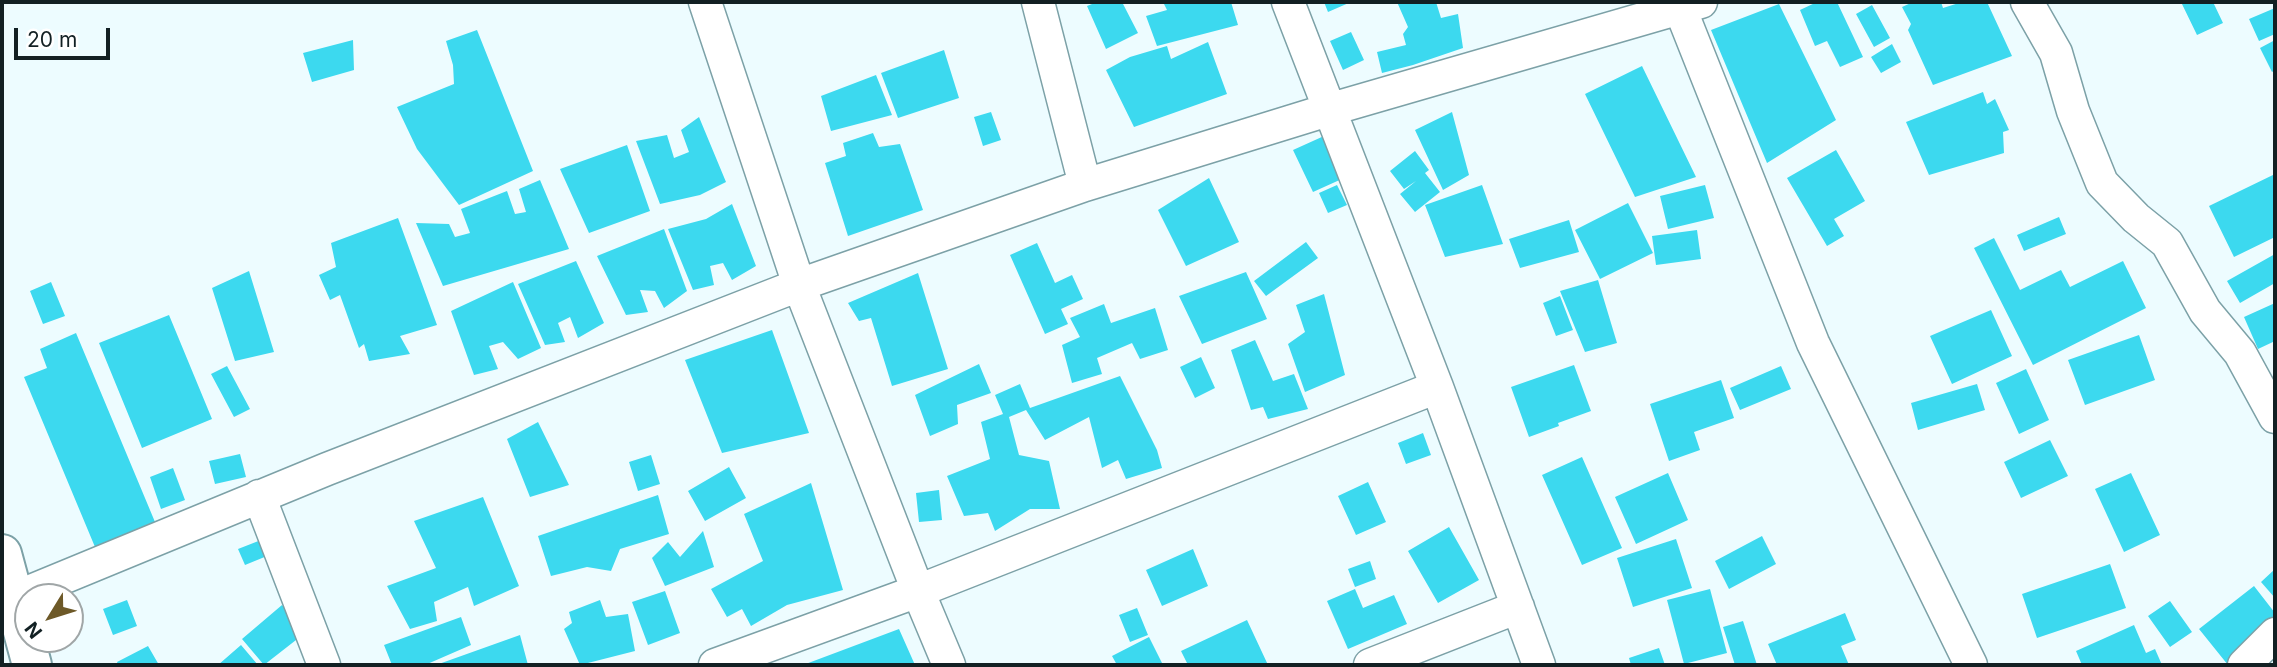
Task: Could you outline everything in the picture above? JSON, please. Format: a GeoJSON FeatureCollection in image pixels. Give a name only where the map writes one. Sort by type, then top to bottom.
{"type":"FeatureCollection","features":[{"type":"Feature","properties":{"kind":"main road"},"geometry":{"type":"LineString","coordinates":[[2,554],[14,598]]}},
{"type":"Feature","properties":{"kind":"street"},"geometry":{"type":"LineString","coordinates":[[705,2],[799,285],[949,665]]}},
{"type":"Feature","properties":{"kind":"street"},"geometry":{"type":"LineString","coordinates":[[1038,2],[1085,185]]}},
{"type":"Feature","properties":{"kind":"street"},"geometry":{"type":"LineString","coordinates":[[1288,2],[1437,387],[1539,665]]}},
{"type":"Feature","properties":{"kind":"street"},"geometry":{"type":"LineString","coordinates":[[2027,2],[2056,53],[2073,111],[2102,183],[2136,218],[2167,243],[2205,311],[2240,353],[2275,417]]}},
{"type":"Feature","properties":{"kind":"street"},"geometry":{"type":"LineString","coordinates":[[50,583],[259,496],[799,285],[1085,185],[1328,110],[1690,5],[1814,343],[1971,665]]}},
{"type":"Feature","properties":{"kind":"street"},"geometry":{"type":"LineString","coordinates":[[715,665],[918,591],[1437,387]]}},
{"type":"Feature","properties":{"kind":"street"},"geometry":{"type":"LineString","coordinates":[[259,496],[324,665]]}},
{"type":"Feature","properties":{"kind":"street"},"geometry":{"type":"LineString","coordinates":[[1370,665],[1518,607]]}},
{"type":"Feature","properties":{"kind":"street"},"geometry":{"type":"LineString","coordinates":[[2244,665],[2275,634]]}},
{"type":"Feature","properties":{"kind":"building"},"geometry":{"type":"Polygon","coordinates":[[[1097,2],[1122,2],[1138,33],[1106,49],[1087,6],[1097,2]]]}},
{"type":"Feature","properties":{"kind":"building"},"geometry":{"type":"Polygon","coordinates":[[[1163,2],[1231,2],[1238,25],[1157,46],[1146,16],[1167,10],[1163,2]]]}},
{"type":"Feature","properties":{"kind":"building"},"geometry":{"type":"Polygon","coordinates":[[[1324,2],[1351,2],[1328,12],[1324,2]]]}},
{"type":"Feature","properties":{"kind":"building"},"geometry":{"type":"Polygon","coordinates":[[[1397,2],[1436,2],[1441,18],[1458,14],[1463,48],[1382,73],[1377,52],[1406,45],[1403,34],[1408,27],[1397,2]]]}},
{"type":"Feature","properties":{"kind":"building"},"geometry":{"type":"Polygon","coordinates":[[[1817,2],[1837,2],[1863,57],[1840,67],[1827,41],[1815,46],[1800,10],[1817,2]]]}},
{"type":"Feature","properties":{"kind":"building"},"geometry":{"type":"Polygon","coordinates":[[[1913,2],[1941,2],[1943,8],[1962,2],[1987,2],[2012,56],[1933,85],[1908,30],[1911,24],[1902,7],[1913,2]]]}},
{"type":"Feature","properties":{"kind":"building"},"geometry":{"type":"Polygon","coordinates":[[[2181,2],[2213,2],[2223,23],[2197,35],[2181,2]]]}},
{"type":"Feature","properties":{"kind":"building"},"geometry":{"type":"Polygon","coordinates":[[[1779,4],[1836,120],[1767,163],[1711,30],[1779,4]]]}},
{"type":"Feature","properties":{"kind":"building"},"geometry":{"type":"Polygon","coordinates":[[[1872,5],[1890,38],[1874,47],[1856,14],[1872,5]]]}},
{"type":"Feature","properties":{"kind":"building"},"geometry":{"type":"Polygon","coordinates":[[[2275,8],[2275,34],[2259,41],[2249,19],[2275,8]]]}},
{"type":"Feature","properties":{"kind":"building"},"geometry":{"type":"Polygon","coordinates":[[[477,30],[533,171],[459,205],[417,149],[397,107],[454,84],[453,65],[446,41],[477,30]]]}},
{"type":"Feature","properties":{"kind":"building"},"geometry":{"type":"Polygon","coordinates":[[[1351,32],[1364,60],[1343,70],[1330,41],[1351,32]]]}},
{"type":"Feature","properties":{"kind":"building"},"geometry":{"type":"Polygon","coordinates":[[[353,40],[354,70],[312,82],[303,53],[353,40]]]}},
{"type":"Feature","properties":{"kind":"building"},"geometry":{"type":"Polygon","coordinates":[[[2275,40],[2275,70],[2272,72],[2260,48],[2275,40]]]}},
{"type":"Feature","properties":{"kind":"building"},"geometry":{"type":"Polygon","coordinates":[[[1208,42],[1227,94],[1134,127],[1106,70],[1130,57],[1167,46],[1171,59],[1208,42]]]}},
{"type":"Feature","properties":{"kind":"building"},"geometry":{"type":"Polygon","coordinates":[[[1892,44],[1901,62],[1881,73],[1871,57],[1892,44]]]}},
{"type":"Feature","properties":{"kind":"building"},"geometry":{"type":"Polygon","coordinates":[[[944,50],[959,98],[898,118],[881,73],[944,50]]]}},
{"type":"Feature","properties":{"kind":"building"},"geometry":{"type":"Polygon","coordinates":[[[1642,66],[1696,177],[1635,197],[1585,94],[1642,66]]]}},
{"type":"Feature","properties":{"kind":"building"},"geometry":{"type":"Polygon","coordinates":[[[876,75],[892,115],[831,131],[821,96],[876,75]]]}},
{"type":"Feature","properties":{"kind":"building"},"geometry":{"type":"Polygon","coordinates":[[[1983,92],[1987,104],[1995,99],[2009,130],[2003,132],[2004,153],[1929,175],[1906,122],[1983,92]]]}},
{"type":"Feature","properties":{"kind":"building"},"geometry":{"type":"Polygon","coordinates":[[[991,112],[1001,140],[983,146],[974,117],[991,112]]]}},
{"type":"Feature","properties":{"kind":"building"},"geometry":{"type":"Polygon","coordinates":[[[1452,112],[1469,175],[1443,190],[1415,130],[1452,112]]]}},
{"type":"Feature","properties":{"kind":"building"},"geometry":{"type":"Polygon","coordinates":[[[699,117],[726,182],[700,195],[660,204],[636,141],[667,135],[674,158],[689,152],[681,130],[699,117]]]}},
{"type":"Feature","properties":{"kind":"building"},"geometry":{"type":"Polygon","coordinates":[[[873,133],[879,147],[900,144],[923,210],[848,236],[825,163],[846,156],[843,143],[873,133]]]}},
{"type":"Feature","properties":{"kind":"building"},"geometry":{"type":"Polygon","coordinates":[[[1324,136],[1344,178],[1313,192],[1293,150],[1324,136]]]}},
{"type":"Feature","properties":{"kind":"building"},"geometry":{"type":"Polygon","coordinates":[[[627,145],[650,211],[589,233],[560,169],[627,145]]]}},
{"type":"Feature","properties":{"kind":"building"},"geometry":{"type":"Polygon","coordinates":[[[1836,150],[1865,201],[1834,219],[1844,236],[1827,246],[1787,178],[1836,150]]]}},
{"type":"Feature","properties":{"kind":"building"},"geometry":{"type":"Polygon","coordinates":[[[1415,151],[1429,170],[1425,173],[1440,192],[1415,212],[1400,194],[1416,181],[1404,189],[1390,171],[1415,151]]]}},
{"type":"Feature","properties":{"kind":"building"},"geometry":{"type":"Polygon","coordinates":[[[2275,174],[2275,237],[2234,257],[2209,206],[2275,174]]]}},
{"type":"Feature","properties":{"kind":"building"},"geometry":{"type":"Polygon","coordinates":[[[1209,178],[1239,242],[1186,266],[1158,210],[1209,178]]]}},
{"type":"Feature","properties":{"kind":"building"},"geometry":{"type":"Polygon","coordinates":[[[540,180],[569,249],[443,286],[416,223],[449,224],[455,237],[470,233],[461,209],[507,191],[515,214],[526,212],[519,189],[540,180]]]}},
{"type":"Feature","properties":{"kind":"building"},"geometry":{"type":"Polygon","coordinates":[[[1337,185],[1347,205],[1328,213],[1319,193],[1337,185]]]}},
{"type":"Feature","properties":{"kind":"building"},"geometry":{"type":"Polygon","coordinates":[[[1482,185],[1503,244],[1445,257],[1425,205],[1482,185]]]}},
{"type":"Feature","properties":{"kind":"building"},"geometry":{"type":"Polygon","coordinates":[[[1705,185],[1714,218],[1668,229],[1660,196],[1705,185]]]}},
{"type":"Feature","properties":{"kind":"building"},"geometry":{"type":"Polygon","coordinates":[[[1628,203],[1653,253],[1600,279],[1575,230],[1628,203]]]}},
{"type":"Feature","properties":{"kind":"building"},"geometry":{"type":"Polygon","coordinates":[[[732,204],[756,266],[732,280],[723,263],[710,266],[714,285],[693,290],[668,229],[706,219],[732,204]]]}},
{"type":"Feature","properties":{"kind":"building"},"geometry":{"type":"Polygon","coordinates":[[[2059,217],[2066,234],[2024,251],[2017,235],[2059,217]]]}},
{"type":"Feature","properties":{"kind":"building"},"geometry":{"type":"Polygon","coordinates":[[[398,218],[437,325],[400,336],[410,354],[369,361],[364,344],[359,348],[340,295],[330,300],[319,275],[336,267],[331,243],[398,218]]]}},
{"type":"Feature","properties":{"kind":"building"},"geometry":{"type":"Polygon","coordinates":[[[1569,220],[1579,252],[1520,268],[1509,239],[1569,220]]]}},
{"type":"Feature","properties":{"kind":"building"},"geometry":{"type":"Polygon","coordinates":[[[664,229],[687,291],[664,308],[655,291],[640,290],[648,312],[626,315],[597,256],[664,229]]]}},
{"type":"Feature","properties":{"kind":"building"},"geometry":{"type":"Polygon","coordinates":[[[1697,230],[1701,259],[1656,265],[1652,236],[1697,230]]]}},
{"type":"Feature","properties":{"kind":"building"},"geometry":{"type":"Polygon","coordinates":[[[1994,238],[2020,290],[2061,270],[2070,287],[2123,261],[2146,308],[2033,365],[1974,248],[1994,238]]]}},
{"type":"Feature","properties":{"kind":"building"},"geometry":{"type":"Polygon","coordinates":[[[1306,242],[1318,258],[1266,296],[1254,281],[1306,242]]]}},
{"type":"Feature","properties":{"kind":"building"},"geometry":{"type":"Polygon","coordinates":[[[1037,243],[1055,283],[1072,275],[1083,299],[1061,309],[1068,324],[1045,334],[1010,255],[1037,243]]]}},
{"type":"Feature","properties":{"kind":"building"},"geometry":{"type":"Polygon","coordinates":[[[2275,254],[2275,283],[2240,303],[2227,281],[2275,254]]]}},
{"type":"Feature","properties":{"kind":"building"},"geometry":{"type":"Polygon","coordinates":[[[576,261],[604,323],[578,338],[570,317],[558,323],[565,342],[545,345],[518,284],[576,261]]]}},
{"type":"Feature","properties":{"kind":"building"},"geometry":{"type":"Polygon","coordinates":[[[249,271],[274,352],[235,361],[212,288],[249,271]]]}},
{"type":"Feature","properties":{"kind":"building"},"geometry":{"type":"Polygon","coordinates":[[[1246,272],[1267,319],[1202,344],[1179,296],[1246,272]]]}},
{"type":"Feature","properties":{"kind":"building"},"geometry":{"type":"Polygon","coordinates":[[[918,273],[948,369],[892,386],[871,318],[859,321],[848,303],[918,273]]]}},
{"type":"Feature","properties":{"kind":"building"},"geometry":{"type":"Polygon","coordinates":[[[1598,280],[1617,343],[1585,352],[1560,291],[1598,280]]]}},
{"type":"Feature","properties":{"kind":"building"},"geometry":{"type":"Polygon","coordinates":[[[51,282],[65,316],[43,324],[30,291],[51,282]]]}},
{"type":"Feature","properties":{"kind":"building"},"geometry":{"type":"Polygon","coordinates":[[[513,282],[541,348],[518,359],[503,342],[489,346],[498,369],[474,375],[451,311],[513,282]]]}},
{"type":"Feature","properties":{"kind":"building"},"geometry":{"type":"Polygon","coordinates":[[[1324,294],[1345,375],[1305,392],[1288,344],[1305,332],[1296,305],[1324,294]]]}},
{"type":"Feature","properties":{"kind":"building"},"geometry":{"type":"Polygon","coordinates":[[[1560,296],[1573,330],[1556,336],[1543,303],[1560,296]]]}},
{"type":"Feature","properties":{"kind":"building"},"geometry":{"type":"Polygon","coordinates":[[[2275,303],[2275,341],[2258,349],[2244,317],[2275,303]]]}},
{"type":"Feature","properties":{"kind":"building"},"geometry":{"type":"Polygon","coordinates":[[[1104,304],[1111,323],[1155,308],[1168,350],[1140,359],[1132,343],[1097,358],[1102,374],[1072,383],[1062,345],[1080,337],[1070,318],[1104,304]]]}},
{"type":"Feature","properties":{"kind":"building"},"geometry":{"type":"Polygon","coordinates":[[[1991,310],[2012,356],[1952,384],[1930,336],[1991,310]]]}},
{"type":"Feature","properties":{"kind":"building"},"geometry":{"type":"Polygon","coordinates":[[[169,315],[212,419],[142,448],[99,343],[169,315]]]}},
{"type":"Feature","properties":{"kind":"building"},"geometry":{"type":"Polygon","coordinates":[[[772,330],[809,433],[722,453],[685,360],[772,330]]]}},
{"type":"Feature","properties":{"kind":"building"},"geometry":{"type":"Polygon","coordinates":[[[76,333],[155,522],[95,547],[24,377],[47,368],[40,349],[76,333]]]}},
{"type":"Feature","properties":{"kind":"building"},"geometry":{"type":"Polygon","coordinates":[[[2139,335],[2155,380],[2085,405],[2068,360],[2139,335]]]}},
{"type":"Feature","properties":{"kind":"building"},"geometry":{"type":"Polygon","coordinates":[[[1255,340],[1273,381],[1294,374],[1308,409],[1268,419],[1263,407],[1251,410],[1231,350],[1255,340]]]}},
{"type":"Feature","properties":{"kind":"building"},"geometry":{"type":"Polygon","coordinates":[[[1201,357],[1215,388],[1195,398],[1180,367],[1201,357]]]}},
{"type":"Feature","properties":{"kind":"building"},"geometry":{"type":"Polygon","coordinates":[[[979,364],[991,393],[957,405],[958,424],[930,436],[915,395],[979,364]]]}},
{"type":"Feature","properties":{"kind":"building"},"geometry":{"type":"Polygon","coordinates":[[[1574,365],[1591,411],[1529,437],[1511,387],[1574,365]]]}},
{"type":"Feature","properties":{"kind":"building"},"geometry":{"type":"Polygon","coordinates":[[[227,366],[250,409],[234,417],[211,374],[227,366]]]}},
{"type":"Feature","properties":{"kind":"building"},"geometry":{"type":"Polygon","coordinates":[[[1781,366],[1791,389],[1740,410],[1730,388],[1781,366]]]}},
{"type":"Feature","properties":{"kind":"building"},"geometry":{"type":"Polygon","coordinates":[[[2026,369],[2049,420],[2019,434],[1996,383],[2026,369]]]}},
{"type":"Feature","properties":{"kind":"building"},"geometry":{"type":"Polygon","coordinates":[[[1120,376],[1157,450],[1162,468],[1126,479],[1118,460],[1102,468],[1089,417],[1045,440],[1026,410],[1009,417],[1019,455],[1049,461],[1060,509],[1030,509],[995,531],[988,513],[964,516],[947,476],[990,459],[981,422],[1003,414],[995,395],[1020,384],[1030,408],[1120,376]]]}},
{"type":"Feature","properties":{"kind":"building"},"geometry":{"type":"Polygon","coordinates":[[[1721,380],[1734,418],[1694,432],[1700,450],[1669,461],[1650,404],[1721,380]]]}},
{"type":"Feature","properties":{"kind":"building"},"geometry":{"type":"Polygon","coordinates":[[[1977,384],[1985,410],[1918,430],[1911,403],[1977,384]]]}},
{"type":"Feature","properties":{"kind":"building"},"geometry":{"type":"Polygon","coordinates":[[[538,422],[569,485],[530,497],[507,439],[538,422]]]}},
{"type":"Feature","properties":{"kind":"building"},"geometry":{"type":"Polygon","coordinates":[[[1423,433],[1431,455],[1406,464],[1398,443],[1423,433]]]}},
{"type":"Feature","properties":{"kind":"building"},"geometry":{"type":"Polygon","coordinates":[[[2050,440],[2068,476],[2021,498],[2004,462],[2050,440]]]}},
{"type":"Feature","properties":{"kind":"building"},"geometry":{"type":"Polygon","coordinates":[[[240,454],[246,477],[215,484],[209,461],[240,454]]]}},
{"type":"Feature","properties":{"kind":"building"},"geometry":{"type":"Polygon","coordinates":[[[651,455],[660,484],[638,491],[629,462],[651,455]]]}},
{"type":"Feature","properties":{"kind":"building"},"geometry":{"type":"Polygon","coordinates":[[[1582,457],[1622,548],[1582,565],[1542,475],[1582,457]]]}},
{"type":"Feature","properties":{"kind":"building"},"geometry":{"type":"Polygon","coordinates":[[[729,467],[746,498],[705,521],[688,491],[729,467]]]}},
{"type":"Feature","properties":{"kind":"building"},"geometry":{"type":"Polygon","coordinates":[[[173,468],[185,500],[161,509],[150,477],[173,468]]]}},
{"type":"Feature","properties":{"kind":"building"},"geometry":{"type":"Polygon","coordinates":[[[1668,473],[1688,520],[1636,544],[1615,497],[1668,473]]]}},
{"type":"Feature","properties":{"kind":"building"},"geometry":{"type":"Polygon","coordinates":[[[2131,473],[2160,535],[2124,552],[2095,489],[2131,473]]]}},
{"type":"Feature","properties":{"kind":"building"},"geometry":{"type":"Polygon","coordinates":[[[1368,482],[1386,522],[1356,535],[1338,496],[1368,482]]]}},
{"type":"Feature","properties":{"kind":"building"},"geometry":{"type":"Polygon","coordinates":[[[811,483],[843,590],[787,605],[751,626],[742,609],[727,617],[711,589],[763,561],[744,514],[811,483]]]}},
{"type":"Feature","properties":{"kind":"building"},"geometry":{"type":"Polygon","coordinates":[[[939,490],[942,520],[919,522],[916,493],[939,490]]]}},
{"type":"Feature","properties":{"kind":"building"},"geometry":{"type":"Polygon","coordinates":[[[658,495],[669,534],[620,549],[611,571],[587,567],[551,576],[538,536],[658,495]]]}},
{"type":"Feature","properties":{"kind":"building"},"geometry":{"type":"Polygon","coordinates":[[[483,497],[519,586],[474,606],[468,587],[434,602],[437,621],[410,629],[387,586],[436,568],[414,521],[483,497]]]}},
{"type":"Feature","properties":{"kind":"building"},"geometry":{"type":"Polygon","coordinates":[[[1449,527],[1479,580],[1438,603],[1408,551],[1449,527]]]}},
{"type":"Feature","properties":{"kind":"building"},"geometry":{"type":"Polygon","coordinates":[[[703,531],[714,567],[665,586],[652,558],[668,542],[680,557],[703,531]]]}},
{"type":"Feature","properties":{"kind":"building"},"geometry":{"type":"Polygon","coordinates":[[[1762,536],[1776,564],[1729,589],[1715,561],[1762,536]]]}},
{"type":"Feature","properties":{"kind":"building"},"geometry":{"type":"Polygon","coordinates":[[[1676,539],[1692,588],[1633,607],[1617,558],[1676,539]]]}},
{"type":"Feature","properties":{"kind":"building"},"geometry":{"type":"Polygon","coordinates":[[[261,540],[267,556],[245,565],[238,549],[261,540]]]}},
{"type":"Feature","properties":{"kind":"building"},"geometry":{"type":"Polygon","coordinates":[[[1193,549],[1208,586],[1162,606],[1146,570],[1193,549]]]}},
{"type":"Feature","properties":{"kind":"building"},"geometry":{"type":"Polygon","coordinates":[[[1370,561],[1376,579],[1355,587],[1348,569],[1370,561]]]}},
{"type":"Feature","properties":{"kind":"building"},"geometry":{"type":"Polygon","coordinates":[[[2110,564],[2126,608],[2037,638],[2022,594],[2110,564]]]}},
{"type":"Feature","properties":{"kind":"building"},"geometry":{"type":"Polygon","coordinates":[[[2275,569],[2275,598],[2261,582],[2275,569]]]}},
{"type":"Feature","properties":{"kind":"building"},"geometry":{"type":"Polygon","coordinates":[[[2254,586],[2275,613],[2275,628],[2228,665],[2199,629],[2254,586]]]}},
{"type":"Feature","properties":{"kind":"building"},"geometry":{"type":"Polygon","coordinates":[[[1355,589],[1363,608],[1394,595],[1407,624],[1348,649],[1327,601],[1355,589]]]}},
{"type":"Feature","properties":{"kind":"building"},"geometry":{"type":"Polygon","coordinates":[[[1710,589],[1727,653],[1684,664],[1667,600],[1710,589]]]}},
{"type":"Feature","properties":{"kind":"building"},"geometry":{"type":"Polygon","coordinates":[[[665,591],[680,633],[648,645],[632,602],[665,591]]]}},
{"type":"Feature","properties":{"kind":"building"},"geometry":{"type":"Polygon","coordinates":[[[127,600],[137,626],[113,635],[103,609],[127,600]]]}},
{"type":"Feature","properties":{"kind":"building"},"geometry":{"type":"Polygon","coordinates":[[[600,600],[606,617],[628,614],[635,651],[580,665],[564,629],[572,623],[569,612],[600,600]]]}},
{"type":"Feature","properties":{"kind":"building"},"geometry":{"type":"Polygon","coordinates":[[[2170,601],[2192,632],[2170,647],[2148,616],[2170,601]]]}},
{"type":"Feature","properties":{"kind":"building"},"geometry":{"type":"Polygon","coordinates":[[[282,605],[305,633],[264,665],[242,639],[282,605]]]}},
{"type":"Feature","properties":{"kind":"building"},"geometry":{"type":"Polygon","coordinates":[[[1137,608],[1148,635],[1130,642],[1119,615],[1137,608]]]}},
{"type":"Feature","properties":{"kind":"building"},"geometry":{"type":"Polygon","coordinates":[[[1845,613],[1856,640],[1841,646],[1849,665],[1777,665],[1768,644],[1845,613]]]}},
{"type":"Feature","properties":{"kind":"building"},"geometry":{"type":"Polygon","coordinates":[[[461,617],[471,645],[425,665],[392,665],[384,645],[461,617]]]}},
{"type":"Feature","properties":{"kind":"building"},"geometry":{"type":"Polygon","coordinates":[[[1247,620],[1268,665],[1188,665],[1181,651],[1247,620]]]}},
{"type":"Feature","properties":{"kind":"building"},"geometry":{"type":"Polygon","coordinates":[[[1743,621],[1757,665],[1735,665],[1723,627],[1743,621]]]}},
{"type":"Feature","properties":{"kind":"building"},"geometry":{"type":"Polygon","coordinates":[[[2134,625],[2146,653],[2155,649],[2162,665],[2082,665],[2076,651],[2134,625]]]}},
{"type":"Feature","properties":{"kind":"building"},"geometry":{"type":"Polygon","coordinates":[[[899,629],[915,665],[803,665],[899,629]]]}},
{"type":"Feature","properties":{"kind":"building"},"geometry":{"type":"Polygon","coordinates":[[[520,635],[528,665],[436,665],[520,635]]]}},
{"type":"Feature","properties":{"kind":"building"},"geometry":{"type":"Polygon","coordinates":[[[1149,637],[1163,665],[1117,665],[1112,656],[1149,637]]]}},
{"type":"Feature","properties":{"kind":"building"},"geometry":{"type":"Polygon","coordinates":[[[241,645],[258,665],[218,665],[241,645]]]}},
{"type":"Feature","properties":{"kind":"building"},"geometry":{"type":"Polygon","coordinates":[[[148,646],[159,665],[118,665],[117,662],[148,646]]]}},
{"type":"Feature","properties":{"kind":"building"},"geometry":{"type":"Polygon","coordinates":[[[1659,648],[1665,665],[1631,665],[1629,658],[1659,648]]]}}]}
